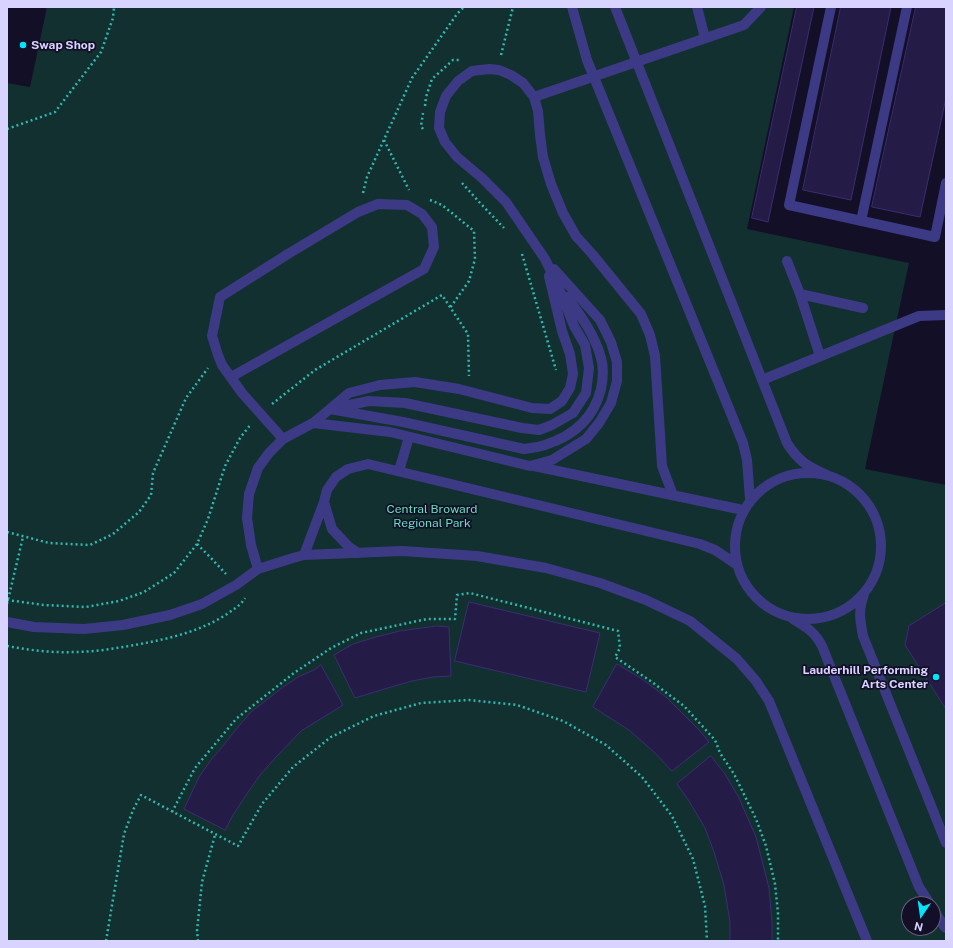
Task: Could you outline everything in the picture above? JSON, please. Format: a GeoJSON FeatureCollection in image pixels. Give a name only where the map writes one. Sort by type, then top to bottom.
{"type":"FeatureCollection","features":[{"type":"Feature","properties":{"kind":"lane"},"geometry":{"type":"LineString","coordinates":[[572,7],[593,77],[743,442],[747,460],[750,499]]}},
{"type":"Feature","properties":{"kind":"lane"},"geometry":{"type":"LineString","coordinates":[[615,7],[787,443],[795,455],[808,466],[850,485],[868,502],[879,524],[882,548],[877,572],[864,594],[860,605],[860,621],[863,636],[946,843]]}},
{"type":"Feature","properties":{"kind":"lane"},"geometry":{"type":"LineString","coordinates":[[698,7],[705,38]]}},
{"type":"Feature","properties":{"kind":"lane"},"geometry":{"type":"LineString","coordinates":[[534,97],[744,25],[761,7]]}},
{"type":"Feature","properties":{"kind":"lane"},"geometry":{"type":"LineString","coordinates":[[831,7],[789,205],[934,237],[946,183]]}},
{"type":"Feature","properties":{"kind":"lane"},"geometry":{"type":"LineString","coordinates":[[861,221],[907,7]]}},
{"type":"Feature","properties":{"kind":"lane"},"geometry":{"type":"LineString","coordinates":[[530,466],[552,460],[586,439],[599,423],[611,402],[617,381],[617,362],[611,342],[600,320],[545,259],[506,202],[482,178],[457,157],[445,142],[439,128],[440,112],[446,96],[458,81],[472,71],[489,69],[499,70],[511,75],[523,83],[534,97],[538,111],[543,157],[551,184],[564,213],[576,236],[641,314],[650,335],[655,356],[662,466],[673,495]]}},
{"type":"Feature","properties":{"kind":"lane"},"geometry":{"type":"LineString","coordinates":[[231,377],[424,269],[434,247],[432,227],[422,214],[407,205],[378,204],[358,212],[220,297],[212,336],[222,364],[242,393],[283,439]]}},
{"type":"Feature","properties":{"kind":"lane"},"geometry":{"type":"LineString","coordinates":[[330,409],[369,401],[405,403],[522,428],[539,430],[552,425],[573,413],[586,393],[589,368],[584,346],[545,259]]}},
{"type":"Feature","properties":{"kind":"lane"},"geometry":{"type":"LineString","coordinates":[[258,569],[251,545],[247,518],[249,494],[258,468],[269,453],[283,439],[313,422],[349,393],[380,385],[415,382],[459,389],[532,408],[550,409],[562,401],[570,388],[573,374],[570,354],[562,331],[545,259]]}},
{"type":"Feature","properties":{"kind":"lane"},"geometry":{"type":"LineString","coordinates":[[787,261],[800,294],[820,356]]}},
{"type":"Feature","properties":{"kind":"lane"},"geometry":{"type":"LineString","coordinates":[[330,409],[403,422],[524,448],[544,446],[563,438],[580,426],[590,414],[599,398],[603,380],[602,360],[597,345],[586,322],[558,286]]}},
{"type":"Feature","properties":{"kind":"lane"},"geometry":{"type":"LineString","coordinates":[[800,294],[864,308]]}},
{"type":"Feature","properties":{"kind":"lane"},"geometry":{"type":"LineString","coordinates":[[762,380],[919,316],[946,315]]}},
{"type":"Feature","properties":{"kind":"lane"},"geometry":{"type":"LineString","coordinates":[[313,422],[390,432],[530,466],[743,510]]}},
{"type":"Feature","properties":{"kind":"lane"},"geometry":{"type":"LineString","coordinates":[[399,471],[409,437]]}},
{"type":"Feature","properties":{"kind":"lane"},"geometry":{"type":"LineString","coordinates":[[304,556],[327,490],[336,477],[348,469],[368,464],[700,544],[715,550],[736,564]]}},
{"type":"Feature","properties":{"kind":"lane"},"geometry":{"type":"LineString","coordinates":[[827,475],[806,472],[785,476],[766,485],[750,499],[743,510],[736,528],[734,546],[736,564],[744,583],[756,599],[773,611],[791,618],[811,630],[822,646],[919,887],[925,896]]}},
{"type":"Feature","properties":{"kind":"lane"},"geometry":{"type":"LineString","coordinates":[[324,502],[332,529],[358,553]]}},
{"type":"Feature","properties":{"kind":"lane"},"geometry":{"type":"LineString","coordinates":[[7,622],[40,628],[84,629],[123,625],[170,614],[202,604],[236,585],[258,569],[293,558],[304,556],[402,551],[477,556],[546,568],[600,583],[646,600],[690,621],[737,659],[769,701],[867,941]]}},
{"type":"Feature","properties":{"kind":"lane"},"geometry":{"type":"LineString","coordinates":[[791,618],[812,620],[831,616],[850,607],[864,594]]}},
{"type":"Feature","properties":{"kind":"path"},"geometry":{"type":"LineString","coordinates":[[7,129],[55,112],[100,52],[113,18],[114,7]]}},
{"type":"Feature","properties":{"kind":"path"},"geometry":{"type":"LineString","coordinates":[[358,212],[367,177],[412,78],[464,7]]}},
{"type":"Feature","properties":{"kind":"path"},"geometry":{"type":"LineString","coordinates":[[495,55],[502,54],[513,7]]}},
{"type":"Feature","properties":{"kind":"path"},"geometry":{"type":"LineString","coordinates":[[424,132],[421,126],[426,97],[432,79],[453,60],[467,59]]}},
{"type":"Feature","properties":{"kind":"path"},"geometry":{"type":"LineString","coordinates":[[460,180],[508,232]]}},
{"type":"Feature","properties":{"kind":"path"},"geometry":{"type":"LineString","coordinates":[[521,251],[557,375]]}},
{"type":"Feature","properties":{"kind":"path"},"geometry":{"type":"LineString","coordinates":[[8,600],[44,605],[86,607],[119,601],[144,592],[174,573],[197,544],[208,519],[225,466],[240,438],[260,413],[315,370],[442,296],[468,334],[469,380]]}},
{"type":"Feature","properties":{"kind":"path"},"geometry":{"type":"LineString","coordinates":[[7,532],[49,543],[90,545],[113,534],[139,512],[151,495],[154,473],[186,398],[218,354]]}},
{"type":"Feature","properties":{"kind":"path"},"geometry":{"type":"LineString","coordinates":[[7,604],[23,537]]}},
{"type":"Feature","properties":{"kind":"path"},"geometry":{"type":"LineString","coordinates":[[172,812],[195,768],[236,719],[294,673],[331,648],[361,633],[427,619],[455,619],[458,595],[470,593],[618,632],[620,648],[615,657],[684,706],[715,740],[720,752],[734,774],[756,819],[766,846],[775,884],[778,913],[778,941]]}},
{"type":"Feature","properties":{"kind":"path"},"geometry":{"type":"LineString","coordinates":[[106,941],[124,834],[133,810],[141,795],[238,846],[262,804],[293,767],[331,737],[374,716],[421,703],[469,700],[518,706],[563,721],[606,745],[642,777],[672,816],[693,859],[705,906],[707,941]]}},
{"type":"Feature","properties":{"kind":"path"},"geometry":{"type":"LineString","coordinates":[[198,941],[197,931],[202,882],[216,835]]}},
{"type":"Feature","properties":{"kind":"green space","name":"Central Broward Regional Park"},"geometry":{"type":"Polygon","coordinates":[[[47,7],[794,7],[747,229],[909,263],[865,469],[946,485],[946,941],[7,941],[7,83],[30,87],[47,7]]]}},
{"type":"Feature","properties":{"kind":"building"},"geometry":{"type":"Polygon","coordinates":[[[797,7],[814,7],[768,222],[752,218],[797,7]]]}},
{"type":"Feature","properties":{"kind":"building"},"geometry":{"type":"Polygon","coordinates":[[[841,7],[891,7],[851,200],[803,190],[841,7]]]}},
{"type":"Feature","properties":{"kind":"building"},"geometry":{"type":"Polygon","coordinates":[[[916,7],[946,7],[946,98],[920,217],[872,207],[916,7]]]}},
{"type":"Feature","properties":{"kind":"building"},"geometry":{"type":"Polygon","coordinates":[[[469,602],[600,633],[586,692],[455,661],[469,602]]]}},
{"type":"Feature","properties":{"kind":"building","name":"Lauderhill Performing Arts Center"},"geometry":{"type":"Polygon","coordinates":[[[946,603],[946,709],[905,645],[909,626],[946,603]]]}},
{"type":"Feature","properties":{"kind":"building"},"geometry":{"type":"Polygon","coordinates":[[[437,626],[449,627],[451,676],[433,677],[412,681],[355,698],[334,655],[353,644],[376,637],[400,631],[437,626]]]}},
{"type":"Feature","properties":{"kind":"building"},"geometry":{"type":"Polygon","coordinates":[[[617,664],[642,679],[666,697],[709,742],[672,771],[654,752],[629,730],[593,707],[617,664]]]}},
{"type":"Feature","properties":{"kind":"building"},"geometry":{"type":"Polygon","coordinates":[[[321,665],[343,705],[301,731],[276,757],[260,775],[246,795],[225,830],[184,809],[199,777],[211,760],[251,712],[298,677],[321,665]]]}},
{"type":"Feature","properties":{"kind":"building"},"geometry":{"type":"Polygon","coordinates":[[[711,756],[725,774],[739,798],[756,837],[769,888],[772,941],[730,941],[730,922],[724,885],[714,852],[705,828],[677,784],[711,756]]]}},
{"type":"Feature","properties":{"kind":"place","name":"Swap Shop"},"geometry":{"type":"Point","coordinates":[23,45]}},
{"type":"Feature","properties":{"kind":"place","name":"Lauderhill Performing Arts Center"},"geometry":{"type":"Point","coordinates":[936,677]}}]}
